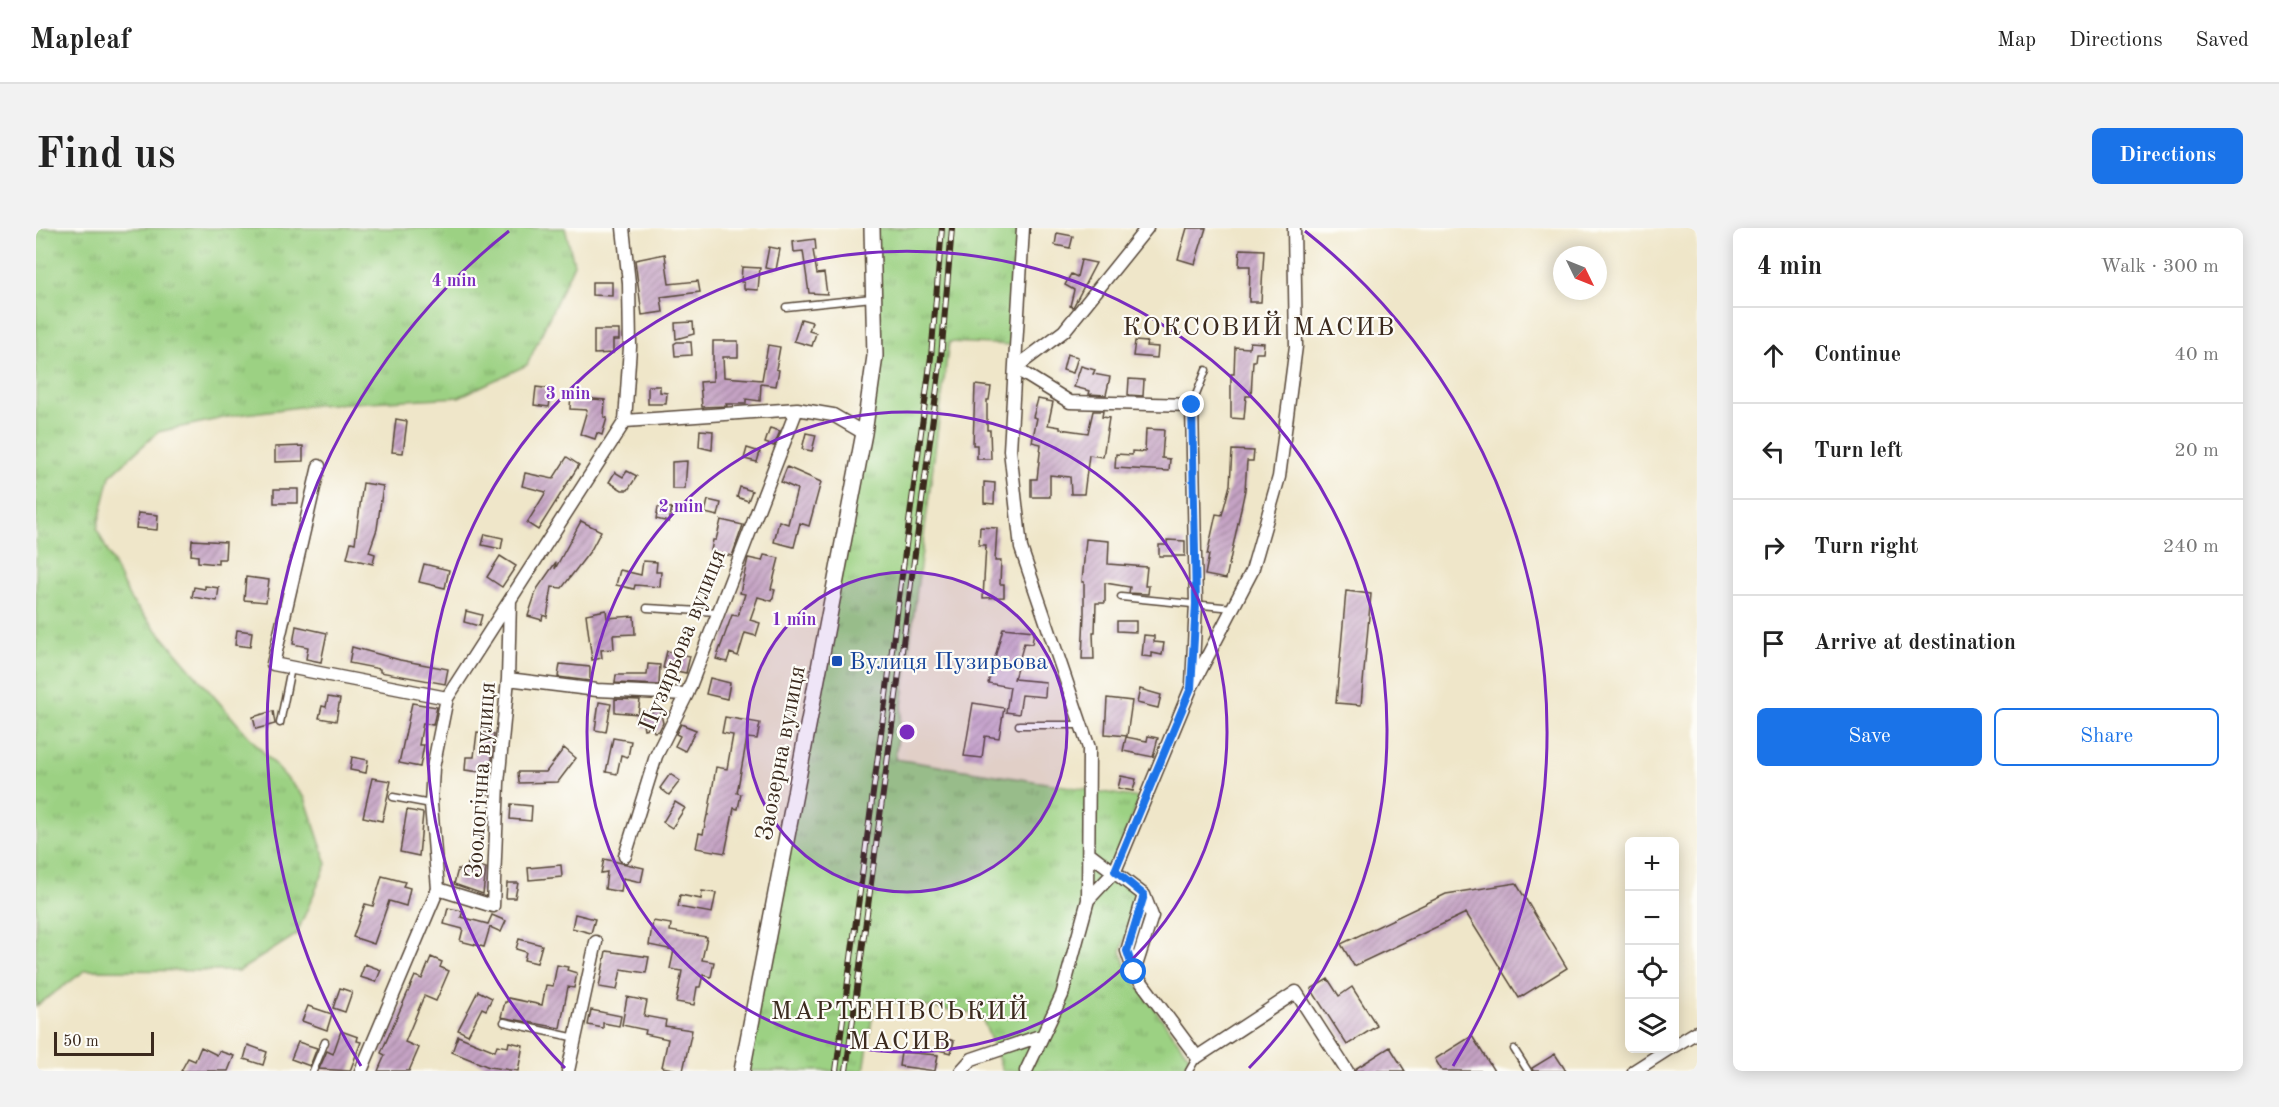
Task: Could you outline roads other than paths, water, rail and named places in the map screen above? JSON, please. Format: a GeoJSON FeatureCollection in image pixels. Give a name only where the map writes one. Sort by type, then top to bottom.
{"type":"FeatureCollection","features":[{"type":"Feature","properties":{"kind":"street","name":"Зоологічна вулиця"},"geometry":{"type":"LineString","coordinates":[[361,1071],[438,889],[432,768],[447,698],[625,422],[630,347],[630,283],[623,228]]}},
{"type":"Feature","properties":{"kind":"street"},"geometry":{"type":"LineString","coordinates":[[1023,228],[1010,450],[1021,548],[1089,748],[1088,900],[1062,995],[1026,1071]]}},
{"type":"Feature","properties":{"kind":"street"},"geometry":{"type":"LineString","coordinates":[[1015,368],[1065,331],[1147,228]]}},
{"type":"Feature","properties":{"kind":"street"},"geometry":{"type":"LineString","coordinates":[[1088,900],[1115,871],[1191,688],[1252,571],[1279,477],[1296,346],[1294,228]]}},
{"type":"Feature","properties":{"kind":"street","name":"Заозерна вулиця"},"geometry":{"type":"LineString","coordinates":[[742,1071],[864,433],[875,356],[875,298],[871,230]]}},
{"type":"Feature","properties":{"kind":"street"},"geometry":{"type":"LineString","coordinates":[[1015,368],[1070,402],[1192,405],[1196,604],[1191,688]]}},
{"type":"Feature","properties":{"kind":"street"},"geometry":{"type":"LineString","coordinates":[[625,422],[797,409],[833,415],[864,433]]}},
{"type":"Feature","properties":{"kind":"street","name":"Пузирьова вулиця"},"geometry":{"type":"LineString","coordinates":[[625,856],[656,756],[687,694],[797,409]]}},
{"type":"Feature","properties":{"kind":"street"},"geometry":{"type":"LineString","coordinates":[[291,668],[273,664],[319,466]]}},
{"type":"Feature","properties":{"kind":"street","name":"Зоологічна вулиця"},"geometry":{"type":"LineString","coordinates":[[438,889],[493,906],[498,783],[508,679],[510,599]]}},
{"type":"Feature","properties":{"kind":"street","name":"Зоологічна вулиця"},"geometry":{"type":"LineString","coordinates":[[291,668],[447,698]]}},
{"type":"Feature","properties":{"kind":"street"},"geometry":{"type":"LineString","coordinates":[[508,679],[597,690],[687,694]]}},
{"type":"Feature","properties":{"kind":"street"},"geometry":{"type":"LineString","coordinates":[[1089,853],[1144,895],[1152,916],[1134,972],[1197,1057],[1296,992],[1347,1071]]}},
{"type":"Feature","properties":{"kind":"street"},"geometry":{"type":"LineString","coordinates":[[568,1071],[596,942]]}},
{"type":"Feature","properties":{"kind":"street"},"geometry":{"type":"LineString","coordinates":[[1679,1043],[1697,1032]]}},
{"type":"Feature","properties":{"kind":"street"},"geometry":{"type":"LineString","coordinates":[[961,1071],[972,1059],[1043,1035]]}},
{"type":"Feature","properties":{"kind":"street"},"geometry":{"type":"LineString","coordinates":[[1635,1071],[1662,1053]]}},
{"type":"Feature","properties":{"kind":"lane"},"geometry":{"type":"LineString","coordinates":[[786,307],[875,298]]}},
{"type":"Feature","properties":{"kind":"lane"},"geometry":{"type":"LineString","coordinates":[[1192,405],[1206,370]]}},
{"type":"Feature","properties":{"kind":"lane"},"geometry":{"type":"LineString","coordinates":[[1121,597],[1233,608]]}},
{"type":"Feature","properties":{"kind":"lane"},"geometry":{"type":"LineString","coordinates":[[647,608],[718,612]]}},
{"type":"Feature","properties":{"kind":"lane"},"geometry":{"type":"LineString","coordinates":[[280,723],[291,668]]}},
{"type":"Feature","properties":{"kind":"lane"},"geometry":{"type":"LineString","coordinates":[[1018,725],[1081,725]]}},
{"type":"Feature","properties":{"kind":"lane"},"geometry":{"type":"LineString","coordinates":[[393,797],[432,804]]}},
{"type":"Feature","properties":{"kind":"lane"},"geometry":{"type":"LineString","coordinates":[[504,1022],[576,1038]]}},
{"type":"Feature","properties":{"kind":"lane"},"geometry":{"type":"LineString","coordinates":[[313,1071],[325,1042]]}},
{"type":"Feature","properties":{"kind":"lane"},"geometry":{"type":"LineString","coordinates":[[1514,1049],[1528,1071]]}},
{"type":"Feature","properties":{"kind":"lane"},"geometry":{"type":"LineString","coordinates":[[1189,1071],[1197,1057]]}},
{"type":"Feature","properties":{"kind":"railway"},"geometry":{"type":"LineString","coordinates":[[836,1071],[931,357],[942,228]]}},
{"type":"Feature","properties":{"kind":"railway"},"geometry":{"type":"LineString","coordinates":[[846,1071],[941,358],[952,228]]}},
{"type":"Feature","properties":{"kind":"place","name":"Вулиця Пузирьова"},"geometry":{"type":"Point","coordinates":[837,661]}},
{"type":"Feature","properties":{"kind":"district","name":"КОКСОВИЙ МАСИВ"},"geometry":{"type":"Point","coordinates":[1259,326]}},
{"type":"Feature","properties":{"kind":"district","name":"МАРТЕНІВСЬКИЙ МАСИВ"},"geometry":{"type":"Point","coordinates":[900,1025]}}]}
